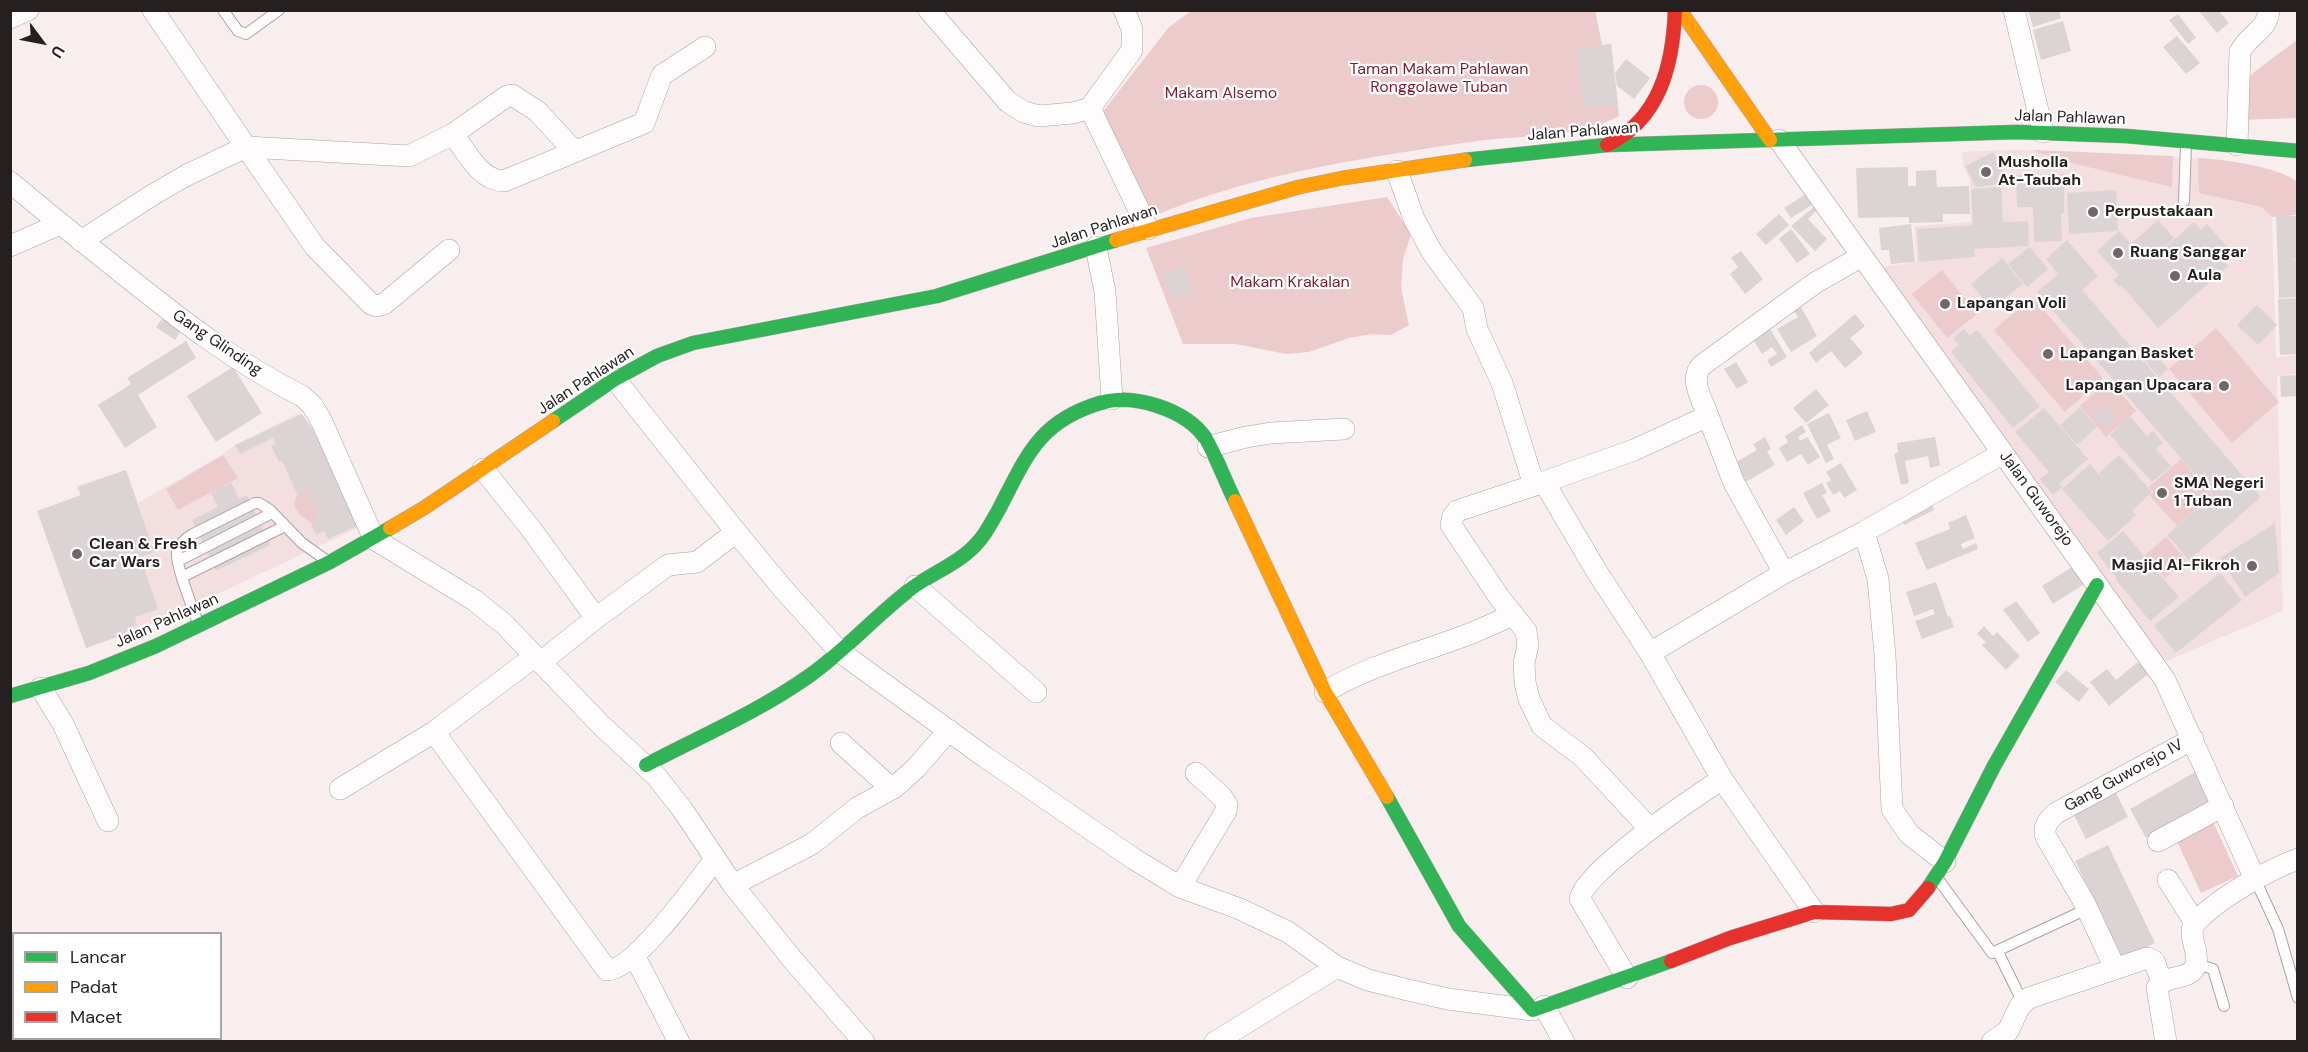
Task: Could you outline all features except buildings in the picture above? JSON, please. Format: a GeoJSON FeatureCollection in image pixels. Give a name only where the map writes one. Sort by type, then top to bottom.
{"type":"FeatureCollection","features":[{"type":"Feature","properties":{"kind":"main road"},"geometry":{"type":"LineString","coordinates":[[1607,145],[1637,126],[1654,101],[1669,56],[1675,10]]}},
{"type":"Feature","properties":{"kind":"main road"},"geometry":{"type":"LineString","coordinates":[[1680,10],[1774,140]]}},
{"type":"Feature","properties":{"kind":"main road","name":"Jalan Pahlawan"},"geometry":{"type":"LineString","coordinates":[[10,696],[116,663],[199,626],[374,539],[483,469],[615,379],[657,356],[693,344],[937,296],[1148,229],[1299,187],[1343,178],[1493,156],[1607,145],[2043,132],[2298,151]]}},
{"type":"Feature","properties":{"kind":"main road"},"geometry":{"type":"LineString","coordinates":[[646,765],[722,727],[808,678],[915,586],[966,553],[980,541],[1032,448],[1055,423],[1089,406],[1112,399],[1148,401],[1198,430],[1325,692],[1415,845],[1459,926],[1538,1008],[1627,978],[1730,938],[1814,912],[1891,914],[1905,912],[1913,906],[1941,869],[1994,766],[2097,585]]}},
{"type":"Feature","properties":{"kind":"street"},"geometry":{"type":"LineString","coordinates":[[10,18],[28,10]]}},
{"type":"Feature","properties":{"kind":"street"},"geometry":{"type":"LineString","coordinates":[[153,10],[315,247],[371,304],[377,306],[384,304],[449,250]]}},
{"type":"Feature","properties":{"kind":"street"},"geometry":{"type":"LineString","coordinates":[[929,10],[1008,102],[1024,112],[1039,116],[1090,108],[1132,50],[1132,29],[1125,10]]}},
{"type":"Feature","properties":{"kind":"street"},"geometry":{"type":"LineString","coordinates":[[2014,10],[2043,132]]}},
{"type":"Feature","properties":{"kind":"street"},"geometry":{"type":"LineString","coordinates":[[2237,145],[2240,52],[2246,42],[2266,25],[2269,10]]}},
{"type":"Feature","properties":{"kind":"street"},"geometry":{"type":"LineString","coordinates":[[453,134],[481,171],[498,181],[504,181],[644,123],[662,75],[705,47]]}},
{"type":"Feature","properties":{"kind":"street"},"geometry":{"type":"LineString","coordinates":[[81,241],[187,175],[246,147],[409,156],[418,154],[453,134],[512,95],[537,111],[574,151]]}},
{"type":"Feature","properties":{"kind":"street"},"geometry":{"type":"LineString","coordinates":[[1090,108],[1148,229]]}},
{"type":"Feature","properties":{"kind":"street","name":"Jalan Guworejo"},"geometry":{"type":"LineString","coordinates":[[1774,140],[1862,256],[2165,680],[2255,879]]}},
{"type":"Feature","properties":{"kind":"street"},"geometry":{"type":"LineString","coordinates":[[1397,171],[1403,191],[1432,252],[1473,308],[1477,329],[1502,382],[1539,483],[1650,653],[1722,779],[1814,912]]}},
{"type":"Feature","properties":{"kind":"street","name":"Gang Glinding"},"geometry":{"type":"LineString","coordinates":[[10,182],[177,317],[233,355],[302,396],[312,405],[326,430],[374,539]]}},
{"type":"Feature","properties":{"kind":"street"},"geometry":{"type":"LineString","coordinates":[[10,246],[60,224]]}},
{"type":"Feature","properties":{"kind":"street"},"geometry":{"type":"LineString","coordinates":[[1096,247],[1106,304],[1112,399]]}},
{"type":"Feature","properties":{"kind":"street"},"geometry":{"type":"LineString","coordinates":[[1784,573],[1734,483],[1695,379],[1701,366],[1815,283],[1862,256]]}},
{"type":"Feature","properties":{"kind":"street"},"geometry":{"type":"LineString","coordinates":[[615,379],[736,532],[840,652],[949,730],[1134,859],[1180,887],[1240,909],[1288,932],[1337,967],[1368,980],[1448,999],[1538,1008],[1564,1041]]}},
{"type":"Feature","properties":{"kind":"street"},"geometry":{"type":"LineString","coordinates":[[1650,829],[1583,757],[1542,726],[1529,699],[1525,682],[1524,663],[1528,645],[1526,631],[1499,597],[1453,530],[1451,520],[1457,511],[1634,450],[1708,416]]}},
{"type":"Feature","properties":{"kind":"street"},"geometry":{"type":"LineString","coordinates":[[1208,447],[1271,433],[1344,429]]}},
{"type":"Feature","properties":{"kind":"street"},"geometry":{"type":"LineString","coordinates":[[1650,653],[1784,573],[1864,532],[2003,453]]}},
{"type":"Feature","properties":{"kind":"street"},"geometry":{"type":"LineString","coordinates":[[483,469],[531,529],[596,618]]}},
{"type":"Feature","properties":{"kind":"street"},"geometry":{"type":"LineString","coordinates":[[340,789],[435,732],[668,566],[697,562],[736,532]]}},
{"type":"Feature","properties":{"kind":"street"},"geometry":{"type":"LineString","coordinates":[[1864,532],[1878,579],[1885,655],[1892,809],[1909,834],[1941,869]]}},
{"type":"Feature","properties":{"kind":"street"},"geometry":{"type":"LineString","coordinates":[[374,539],[474,600],[504,624],[601,725],[646,765],[682,809],[733,885],[792,959],[864,1041]]}},
{"type":"Feature","properties":{"kind":"street"},"geometry":{"type":"LineString","coordinates":[[915,586],[1036,692]]}},
{"type":"Feature","properties":{"kind":"street"},"geometry":{"type":"LineString","coordinates":[[1325,692],[1362,672],[1472,635],[1513,614]]}},
{"type":"Feature","properties":{"kind":"street"},"geometry":{"type":"LineString","coordinates":[[41,688],[58,715],[108,821]]}},
{"type":"Feature","properties":{"kind":"street"},"geometry":{"type":"LineString","coordinates":[[733,885],[812,844],[851,812],[891,788],[916,768],[949,730]]}},
{"type":"Feature","properties":{"kind":"street"},"geometry":{"type":"LineString","coordinates":[[435,732],[607,970],[614,970],[635,957],[715,859]]}},
{"type":"Feature","properties":{"kind":"street","name":"Gang Guworejo IV"},"geometry":{"type":"LineString","coordinates":[[2087,909],[2045,830],[2049,819],[2056,813],[2193,739]]}},
{"type":"Feature","properties":{"kind":"street"},"geometry":{"type":"LineString","coordinates":[[841,742],[891,788]]}},
{"type":"Feature","properties":{"kind":"street"},"geometry":{"type":"LineString","coordinates":[[1180,887],[1227,807],[1222,797],[1196,773]]}},
{"type":"Feature","properties":{"kind":"street"},"geometry":{"type":"LineString","coordinates":[[1627,978],[1580,897],[1591,879],[1650,829],[1722,779]]}},
{"type":"Feature","properties":{"kind":"street"},"geometry":{"type":"LineString","coordinates":[[2158,841],[2223,806]]}},
{"type":"Feature","properties":{"kind":"street"},"geometry":{"type":"LineString","coordinates":[[2166,1041],[2157,995],[2158,986],[2162,982],[2188,974],[2196,964],[2192,931],[2195,923],[2255,879],[2298,859]]}},
{"type":"Feature","properties":{"kind":"street"},"geometry":{"type":"LineString","coordinates":[[2168,879],[2195,923]]}},
{"type":"Feature","properties":{"kind":"street"},"geometry":{"type":"LineString","coordinates":[[2087,909],[2115,968]]}},
{"type":"Feature","properties":{"kind":"street"},"geometry":{"type":"LineString","coordinates":[[635,957],[679,1041]]}},
{"type":"Feature","properties":{"kind":"street"},"geometry":{"type":"LineString","coordinates":[[1992,1041],[2008,1031],[2023,1003],[2037,994],[2149,958],[2154,961],[2162,982]]}},
{"type":"Feature","properties":{"kind":"street"},"geometry":{"type":"LineString","coordinates":[[1215,1041],[1337,967]]}},
{"type":"Feature","properties":{"kind":"lane"},"geometry":{"type":"LineString","coordinates":[[223,10],[238,31],[246,34],[279,10]]}},
{"type":"Feature","properties":{"kind":"lane"},"geometry":{"type":"LineString","coordinates":[[2184,201],[2186,141]]}},
{"type":"Feature","properties":{"kind":"lane"},"geometry":{"type":"LineString","coordinates":[[199,626],[178,561],[178,549],[184,540],[193,534],[257,503],[262,504],[302,543],[330,562]]}},
{"type":"Feature","properties":{"kind":"lane"},"geometry":{"type":"LineString","coordinates":[[178,561],[272,513]]}},
{"type":"Feature","properties":{"kind":"lane"},"geometry":{"type":"LineString","coordinates":[[182,577],[285,526]]}},
{"type":"Feature","properties":{"kind":"lane"},"geometry":{"type":"LineString","coordinates":[[1941,869],[1992,953],[2087,909]]}},
{"type":"Feature","properties":{"kind":"lane"},"geometry":{"type":"LineString","coordinates":[[2255,879],[2278,929],[2298,998]]}},
{"type":"Feature","properties":{"kind":"lane"},"geometry":{"type":"LineString","coordinates":[[1998,952],[2023,1003]]}},
{"type":"Feature","properties":{"kind":"lane"},"geometry":{"type":"LineString","coordinates":[[2196,964],[2213,969],[2224,1006]]}},
{"type":"Feature","properties":{"kind":"shaded area","name":"SMA Negeri 1 Tuban"},"geometry":{"type":"Polygon","coordinates":[[[2010,150],[2209,159],[2271,170],[2289,176],[2297,182],[2297,215],[2272,217],[2276,357],[2298,355],[2297,374],[2277,376],[2283,611],[2164,662],[1882,267],[1917,262],[1914,226],[1971,222],[1970,179],[1963,165],[1962,152],[2010,150]]]}},
{"type":"Feature","properties":{"kind":"shaded area"},"geometry":{"type":"Polygon","coordinates":[[[299,413],[317,433],[361,526],[182,611],[129,633],[77,486],[126,470],[138,503],[235,445],[299,413]]]}},
{"type":"Feature","properties":{"kind":"green space"},"geometry":{"type":"Polygon","coordinates":[[[1595,10],[1602,45],[1611,44],[1619,116],[1603,123],[1568,132],[1477,141],[1313,168],[1232,188],[1154,216],[1101,114],[1169,27],[1191,11],[1595,10]]]}},
{"type":"Feature","properties":{"kind":"green space"},"geometry":{"type":"Polygon","coordinates":[[[2297,40],[2297,118],[2239,120],[2246,82],[2253,73],[2297,40]]]}},
{"type":"Feature","properties":{"kind":"green space"},"geometry":{"type":"Polygon","coordinates":[[[1701,85],[1713,90],[1718,102],[1713,114],[1701,119],[1689,114],[1684,102],[1689,90],[1701,85]]]}},
{"type":"Feature","properties":{"kind":"green space"},"geometry":{"type":"Polygon","coordinates":[[[2032,150],[2173,156],[2172,187],[2063,161],[2032,150]]]}},
{"type":"Feature","properties":{"kind":"green space"},"geometry":{"type":"Polygon","coordinates":[[[2198,158],[2265,168],[2289,177],[2297,182],[2297,215],[2272,217],[2262,207],[2199,193],[2198,158]]]}},
{"type":"Feature","properties":{"kind":"green space","name":"Makam Krakalan"},"geometry":{"type":"Polygon","coordinates":[[[1387,197],[1411,234],[1403,260],[1401,288],[1409,325],[1391,335],[1372,334],[1349,338],[1309,352],[1286,354],[1236,344],[1183,344],[1146,248],[1251,218],[1387,197]]]}},
{"type":"Feature","properties":{"kind":"green space","name":"Lapangan Voli"},"geometry":{"type":"Polygon","coordinates":[[[1942,270],[1977,314],[1947,338],[1912,294],[1942,270]]]}},
{"type":"Feature","properties":{"kind":"green space","name":"Lapangan Basket"},"geometry":{"type":"Polygon","coordinates":[[[2032,297],[2103,378],[2065,412],[1994,330],[2032,297]]]}},
{"type":"Feature","properties":{"kind":"green space","name":"Lapangan Upacara"},"geometry":{"type":"Polygon","coordinates":[[[2216,328],[2279,402],[2232,443],[2169,369],[2216,328]]]}},
{"type":"Feature","properties":{"kind":"green space"},"geometry":{"type":"Polygon","coordinates":[[[2109,380],[2136,411],[2106,437],[2080,406],[2109,380]]]}},
{"type":"Feature","properties":{"kind":"green space"},"geometry":{"type":"Polygon","coordinates":[[[223,455],[238,478],[178,510],[166,489],[223,455]]]}},
{"type":"Feature","properties":{"kind":"green space"},"geometry":{"type":"Polygon","coordinates":[[[2181,459],[2212,495],[2177,526],[2150,496],[2153,492],[2149,487],[2181,459]]]}},
{"type":"Feature","properties":{"kind":"green space"},"geometry":{"type":"Polygon","coordinates":[[[306,490],[319,519],[311,523],[299,514],[294,505],[297,494],[306,490]]]}},
{"type":"Feature","properties":{"kind":"green space"},"geometry":{"type":"Polygon","coordinates":[[[2166,537],[2186,560],[2165,578],[2145,555],[2166,537]]]}},
{"type":"Feature","properties":{"kind":"green space"},"geometry":{"type":"Polygon","coordinates":[[[2211,817],[2238,876],[2201,893],[2174,835],[2211,817]]]}},
{"type":"Feature","properties":{"kind":"traffic: fast"},"geometry":{"type":"LineString","coordinates":[[1465,160],[1607,145],[2017,132],[2126,136],[2298,151]]}},
{"type":"Feature","properties":{"kind":"traffic: fast"},"geometry":{"type":"LineString","coordinates":[[553,421],[615,379],[657,356],[693,343],[937,296],[1116,240]]}},
{"type":"Feature","properties":{"kind":"traffic: fast"},"geometry":{"type":"LineString","coordinates":[[646,765],[790,689],[823,666],[912,588],[964,555],[987,530],[1036,444],[1061,420],[1079,411],[1113,400],[1128,400],[1158,406],[1186,419],[1206,439],[1235,501]]}},
{"type":"Feature","properties":{"kind":"traffic: fast"},"geometry":{"type":"LineString","coordinates":[[10,696],[89,673],[156,646],[330,562],[390,528]]}},
{"type":"Feature","properties":{"kind":"traffic: fast"},"geometry":{"type":"LineString","coordinates":[[1928,888],[1945,862],[1994,766],[2097,585]]}},
{"type":"Feature","properties":{"kind":"traffic: fast"},"geometry":{"type":"LineString","coordinates":[[1387,797],[1459,926],[1533,1010],[1671,961]]}},
{"type":"Feature","properties":{"kind":"traffic: slow"},"geometry":{"type":"LineString","coordinates":[[1680,10],[1770,140]]}},
{"type":"Feature","properties":{"kind":"traffic: slow"},"geometry":{"type":"LineString","coordinates":[[1116,240],[1299,187],[1343,178],[1465,160]]}},
{"type":"Feature","properties":{"kind":"traffic: slow"},"geometry":{"type":"LineString","coordinates":[[390,528],[424,508],[553,421]]}},
{"type":"Feature","properties":{"kind":"traffic: slow"},"geometry":{"type":"LineString","coordinates":[[1235,501],[1325,692],[1387,797]]}},
{"type":"Feature","properties":{"kind":"traffic: jam"},"geometry":{"type":"LineString","coordinates":[[1607,145],[1640,121],[1660,88],[1671,51],[1675,10]]}},
{"type":"Feature","properties":{"kind":"traffic: jam"},"geometry":{"type":"LineString","coordinates":[[1671,961],[1730,938],[1814,912],[1891,914],[1909,910],[1928,888]]}},
{"type":"Feature","properties":{"kind":"place","name":"Musholla At-Taubah"},"geometry":{"type":"Point","coordinates":[1986,172]}},
{"type":"Feature","properties":{"kind":"place","name":"Perpustakaan"},"geometry":{"type":"Point","coordinates":[2093,212]}},
{"type":"Feature","properties":{"kind":"place","name":"Ruang Sanggar"},"geometry":{"type":"Point","coordinates":[2118,253]}},
{"type":"Feature","properties":{"kind":"place","name":"Aula"},"geometry":{"type":"Point","coordinates":[2175,276]}},
{"type":"Feature","properties":{"kind":"place","name":"Lapangan Voli"},"geometry":{"type":"Point","coordinates":[1945,304]}},
{"type":"Feature","properties":{"kind":"place","name":"Lapangan Basket"},"geometry":{"type":"Point","coordinates":[2048,354]}},
{"type":"Feature","properties":{"kind":"place","name":"Lapangan Upacara"},"geometry":{"type":"Point","coordinates":[2224,386]}},
{"type":"Feature","properties":{"kind":"place","name":"SMA Negeri 1 Tuban"},"geometry":{"type":"Point","coordinates":[2162,493]}},
{"type":"Feature","properties":{"kind":"place","name":"Clean & Fresh Car Wars"},"geometry":{"type":"Point","coordinates":[77,554]}},
{"type":"Feature","properties":{"kind":"place","name":"Masjid Al-Fikroh"},"geometry":{"type":"Point","coordinates":[2252,566]}},
{"type":"Feature","properties":{"kind":"park label","name":"Taman Makam Pahlawan Ronggolawe Tuban"},"geometry":{"type":"Point","coordinates":[1439,79]}},
{"type":"Feature","properties":{"kind":"park label","name":"Makam Alsemo"},"geometry":{"type":"Point","coordinates":[1221,94]}}]}
